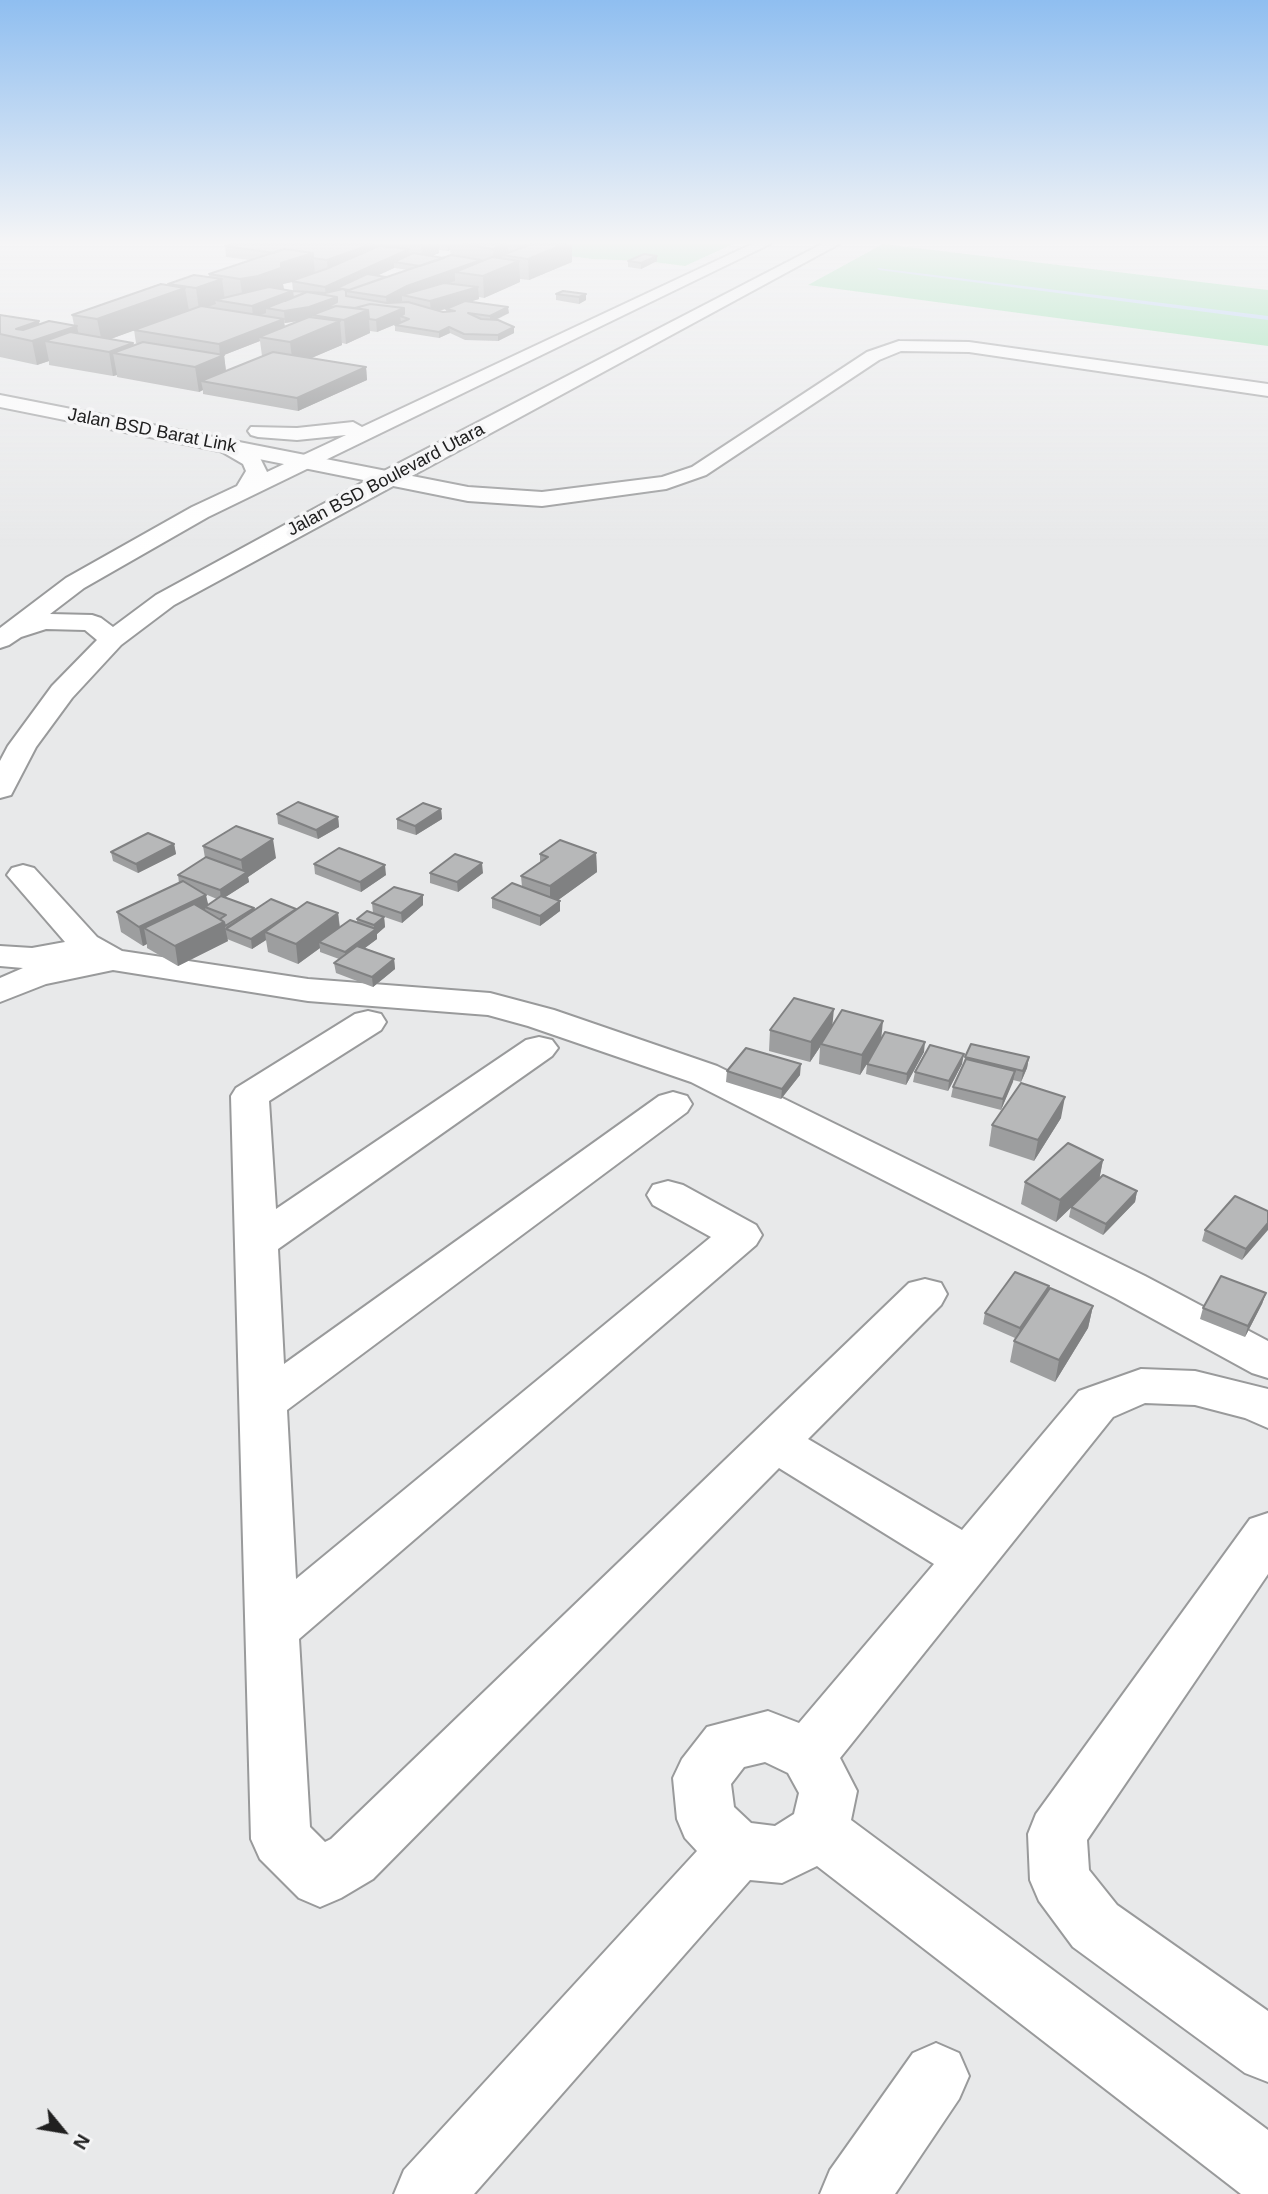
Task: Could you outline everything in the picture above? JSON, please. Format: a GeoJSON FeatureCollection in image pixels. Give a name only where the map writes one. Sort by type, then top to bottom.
{"type":"FeatureCollection","features":[{"type":"Feature","properties":{"kind":"street"},"geometry":{"type":"LineString","coordinates":[[3,638],[75,583],[246,489],[548,346]]}},
{"type":"Feature","properties":{"kind":"street","name":"Jalan BSD Boulevard Utara"},"geometry":{"type":"LineString","coordinates":[[418,462],[638,346]]}},
{"type":"Feature","properties":{"kind":"street"},"geometry":{"type":"LineString","coordinates":[[385,463],[468,494],[542,499],[666,483],[699,471],[873,356],[898,346]]}},
{"type":"Feature","properties":{"kind":"street"},"geometry":{"type":"LineString","coordinates":[[959,346],[1268,390]]}},
{"type":"Feature","properties":{"kind":"street","name":"Jalan BSD Barat Link"},"geometry":{"type":"LineString","coordinates":[[0,401],[305,462],[385,463]]}},
{"type":"Feature","properties":{"kind":"street"},"geometry":{"type":"LineString","coordinates":[[75,415],[105,418],[127,411],[127,407],[119,404]]}},
{"type":"Feature","properties":{"kind":"street","name":"Jalan BSD Barat Link"},"geometry":{"type":"LineString","coordinates":[[385,463],[337,447],[251,429],[297,434],[345,430],[392,421]]}},
{"type":"Feature","properties":{"kind":"street"},"geometry":{"type":"LineString","coordinates":[[226,446],[252,460],[257,471],[246,489]]}},
{"type":"Feature","properties":{"kind":"street"},"geometry":{"type":"LineString","coordinates":[[385,463],[418,462],[455,470]]}},
{"type":"Feature","properties":{"kind":"street","name":"Jalan BSD Boulevard Utara"},"geometry":{"type":"LineString","coordinates":[[0,789],[22,746],[62,692],[112,640],[165,600],[385,463]]}},
{"type":"Feature","properties":{"kind":"street"},"geometry":{"type":"LineString","coordinates":[[480,474],[604,489]]}},
{"type":"Feature","properties":{"kind":"street"},"geometry":{"type":"LineString","coordinates":[[3,638],[43,621],[64,620],[92,623],[112,640]]}},
{"type":"Feature","properties":{"kind":"street"},"geometry":{"type":"LineString","coordinates":[[23,875],[99,952]]}},
{"type":"Feature","properties":{"kind":"street"},"geometry":{"type":"LineString","coordinates":[[0,991],[99,952]]}},
{"type":"Feature","properties":{"kind":"street"},"geometry":{"type":"LineString","coordinates":[[0,956],[32,958],[99,952],[308,990],[490,1004],[541,1018],[691,1069],[1130,1287],[1268,1361]]}},
{"type":"Feature","properties":{"kind":"street"},"geometry":{"type":"LineString","coordinates":[[368,1023],[250,1096],[281,1839],[320,1878],[352,1859],[777,1443],[925,1294]]}},
{"type":"Feature","properties":{"kind":"street"},"geometry":{"type":"LineString","coordinates":[[256,1243],[539,1048]]}},
{"type":"Feature","properties":{"kind":"street"},"geometry":{"type":"LineString","coordinates":[[262,1404],[673,1104]]}},
{"type":"Feature","properties":{"kind":"street"},"geometry":{"type":"LineString","coordinates":[[272,1630],[741,1235],[668,1195]]}},
{"type":"Feature","properties":{"kind":"street"},"geometry":{"type":"LineString","coordinates":[[808,1755],[1096,1404],[1141,1386],[1195,1388],[1259,1404],[1268,1409]]}},
{"type":"Feature","properties":{"kind":"street"},"geometry":{"type":"LineString","coordinates":[[777,1443],[969,1560]]}},
{"type":"Feature","properties":{"kind":"street"},"geometry":{"type":"LineString","coordinates":[[1268,1533],[1057,1834],[1060,1880],[1095,1926],[1268,2050]]}},
{"type":"Feature","properties":{"kind":"street"},"geometry":{"type":"LineString","coordinates":[[768,1736],[808,1755],[828,1791],[819,1831],[782,1855],[737,1850],[706,1819],[702,1778],[727,1745],[768,1736]]}},
{"type":"Feature","properties":{"kind":"street"},"geometry":{"type":"LineString","coordinates":[[819,1831],[1268,2172]]}},
{"type":"Feature","properties":{"kind":"street"},"geometry":{"type":"LineString","coordinates":[[428,2194],[737,1850]]}},
{"type":"Feature","properties":{"kind":"street"},"geometry":{"type":"LineString","coordinates":[[854,2194],[936,2076]]}},
{"type":"Feature","properties":{"kind":"building"},"geometry":{"type":"Polygon","coordinates":[[[76,346],[124,346],[109,352],[76,346]]]}},
{"type":"Feature","properties":{"kind":"building"},"geometry":{"type":"Polygon","coordinates":[[[131,346],[170,346],[224,355],[195,367],[113,353],[131,346]]]}},
{"type":"Feature","properties":{"kind":"building"},"geometry":{"type":"Polygon","coordinates":[[[273,352],[366,367],[297,398],[201,381],[273,352]]]}},
{"type":"Feature","properties":{"kind":"building"},"geometry":{"type":"Polygon","coordinates":[[[298,802],[338,817],[316,830],[277,814],[298,802]]]}},
{"type":"Feature","properties":{"kind":"building"},"geometry":{"type":"Polygon","coordinates":[[[423,803],[441,809],[415,826],[397,819],[423,803]]]}},
{"type":"Feature","properties":{"kind":"building"},"geometry":{"type":"Polygon","coordinates":[[[236,826],[273,839],[241,860],[203,846],[236,826]]]}},
{"type":"Feature","properties":{"kind":"building"},"geometry":{"type":"Polygon","coordinates":[[[148,833],[174,844],[136,864],[111,852],[148,833]]]}},
{"type":"Feature","properties":{"kind":"building"},"geometry":{"type":"Polygon","coordinates":[[[560,840],[596,853],[550,886],[521,876],[548,857],[540,854],[560,840]]]}},
{"type":"Feature","properties":{"kind":"building"},"geometry":{"type":"Polygon","coordinates":[[[339,848],[385,865],[360,882],[314,864],[339,848]]]}},
{"type":"Feature","properties":{"kind":"building"},"geometry":{"type":"Polygon","coordinates":[[[455,854],[482,863],[457,882],[430,873],[455,854]]]}},
{"type":"Feature","properties":{"kind":"building"},"geometry":{"type":"Polygon","coordinates":[[[206,857],[247,872],[220,890],[178,875],[206,857]]]}},
{"type":"Feature","properties":{"kind":"building"},"geometry":{"type":"Polygon","coordinates":[[[183,881],[206,895],[139,927],[117,912],[183,881]]]}},
{"type":"Feature","properties":{"kind":"building"},"geometry":{"type":"Polygon","coordinates":[[[512,883],[560,901],[540,916],[492,898],[512,883]]]}},
{"type":"Feature","properties":{"kind":"building"},"geometry":{"type":"Polygon","coordinates":[[[394,887],[423,895],[401,913],[372,903],[394,887]]]}},
{"type":"Feature","properties":{"kind":"building"},"geometry":{"type":"Polygon","coordinates":[[[221,896],[254,908],[225,926],[220,919],[226,915],[205,907],[221,896]]]}},
{"type":"Feature","properties":{"kind":"building"},"geometry":{"type":"Polygon","coordinates":[[[271,899],[296,909],[251,939],[226,929],[271,899]]]}},
{"type":"Feature","properties":{"kind":"building"},"geometry":{"type":"Polygon","coordinates":[[[307,902],[338,913],[296,944],[265,932],[307,902]]]}},
{"type":"Feature","properties":{"kind":"building"},"geometry":{"type":"Polygon","coordinates":[[[194,904],[224,922],[175,946],[144,928],[194,904]]]}},
{"type":"Feature","properties":{"kind":"building"},"geometry":{"type":"Polygon","coordinates":[[[367,911],[384,917],[374,925],[357,919],[367,911]]]}},
{"type":"Feature","properties":{"kind":"building"},"geometry":{"type":"Polygon","coordinates":[[[350,920],[376,929],[345,952],[319,942],[350,920]]]}},
{"type":"Feature","properties":{"kind":"building"},"geometry":{"type":"Polygon","coordinates":[[[357,946],[394,959],[372,977],[334,963],[357,946]]]}},
{"type":"Feature","properties":{"kind":"building"},"geometry":{"type":"Polygon","coordinates":[[[794,998],[834,1009],[811,1042],[770,1030],[794,998]]]}},
{"type":"Feature","properties":{"kind":"building"},"geometry":{"type":"Polygon","coordinates":[[[842,1010],[883,1021],[862,1055],[821,1044],[842,1010]]]}},
{"type":"Feature","properties":{"kind":"building"},"geometry":{"type":"Polygon","coordinates":[[[885,1032],[925,1042],[907,1074],[867,1064],[885,1032]]]}},
{"type":"Feature","properties":{"kind":"building"},"geometry":{"type":"Polygon","coordinates":[[[971,1044],[1029,1057],[1023,1071],[965,1057],[971,1044]]]}},
{"type":"Feature","properties":{"kind":"building"},"geometry":{"type":"Polygon","coordinates":[[[930,1045],[964,1054],[949,1081],[915,1072],[930,1045]]]}},
{"type":"Feature","properties":{"kind":"building"},"geometry":{"type":"Polygon","coordinates":[[[746,1048],[801,1064],[782,1089],[727,1071],[746,1048]]]}},
{"type":"Feature","properties":{"kind":"building"},"geometry":{"type":"Polygon","coordinates":[[[966,1059],[1015,1071],[1003,1099],[953,1087],[966,1059]]]}},
{"type":"Feature","properties":{"kind":"building"},"geometry":{"type":"Polygon","coordinates":[[[1021,1083],[1065,1097],[1038,1140],[992,1125],[1021,1083]]]}},
{"type":"Feature","properties":{"kind":"building"},"geometry":{"type":"Polygon","coordinates":[[[1068,1143],[1103,1160],[1060,1200],[1025,1182],[1068,1143]]]}},
{"type":"Feature","properties":{"kind":"building"},"geometry":{"type":"Polygon","coordinates":[[[1103,1175],[1137,1191],[1106,1224],[1071,1207],[1103,1175]]]}},
{"type":"Feature","properties":{"kind":"building"},"geometry":{"type":"Polygon","coordinates":[[[1235,1196],[1268,1211],[1268,1223],[1246,1249],[1205,1230],[1235,1196]]]}},
{"type":"Feature","properties":{"kind":"building"},"geometry":{"type":"Polygon","coordinates":[[[1015,1272],[1049,1286],[1020,1328],[985,1313],[1015,1272]]]}},
{"type":"Feature","properties":{"kind":"building"},"geometry":{"type":"Polygon","coordinates":[[[1221,1276],[1266,1293],[1248,1326],[1203,1308],[1221,1276]]]}},
{"type":"Feature","properties":{"kind":"building"},"geometry":{"type":"Polygon","coordinates":[[[1050,1288],[1093,1306],[1059,1360],[1014,1341],[1050,1288]]]}}]}
